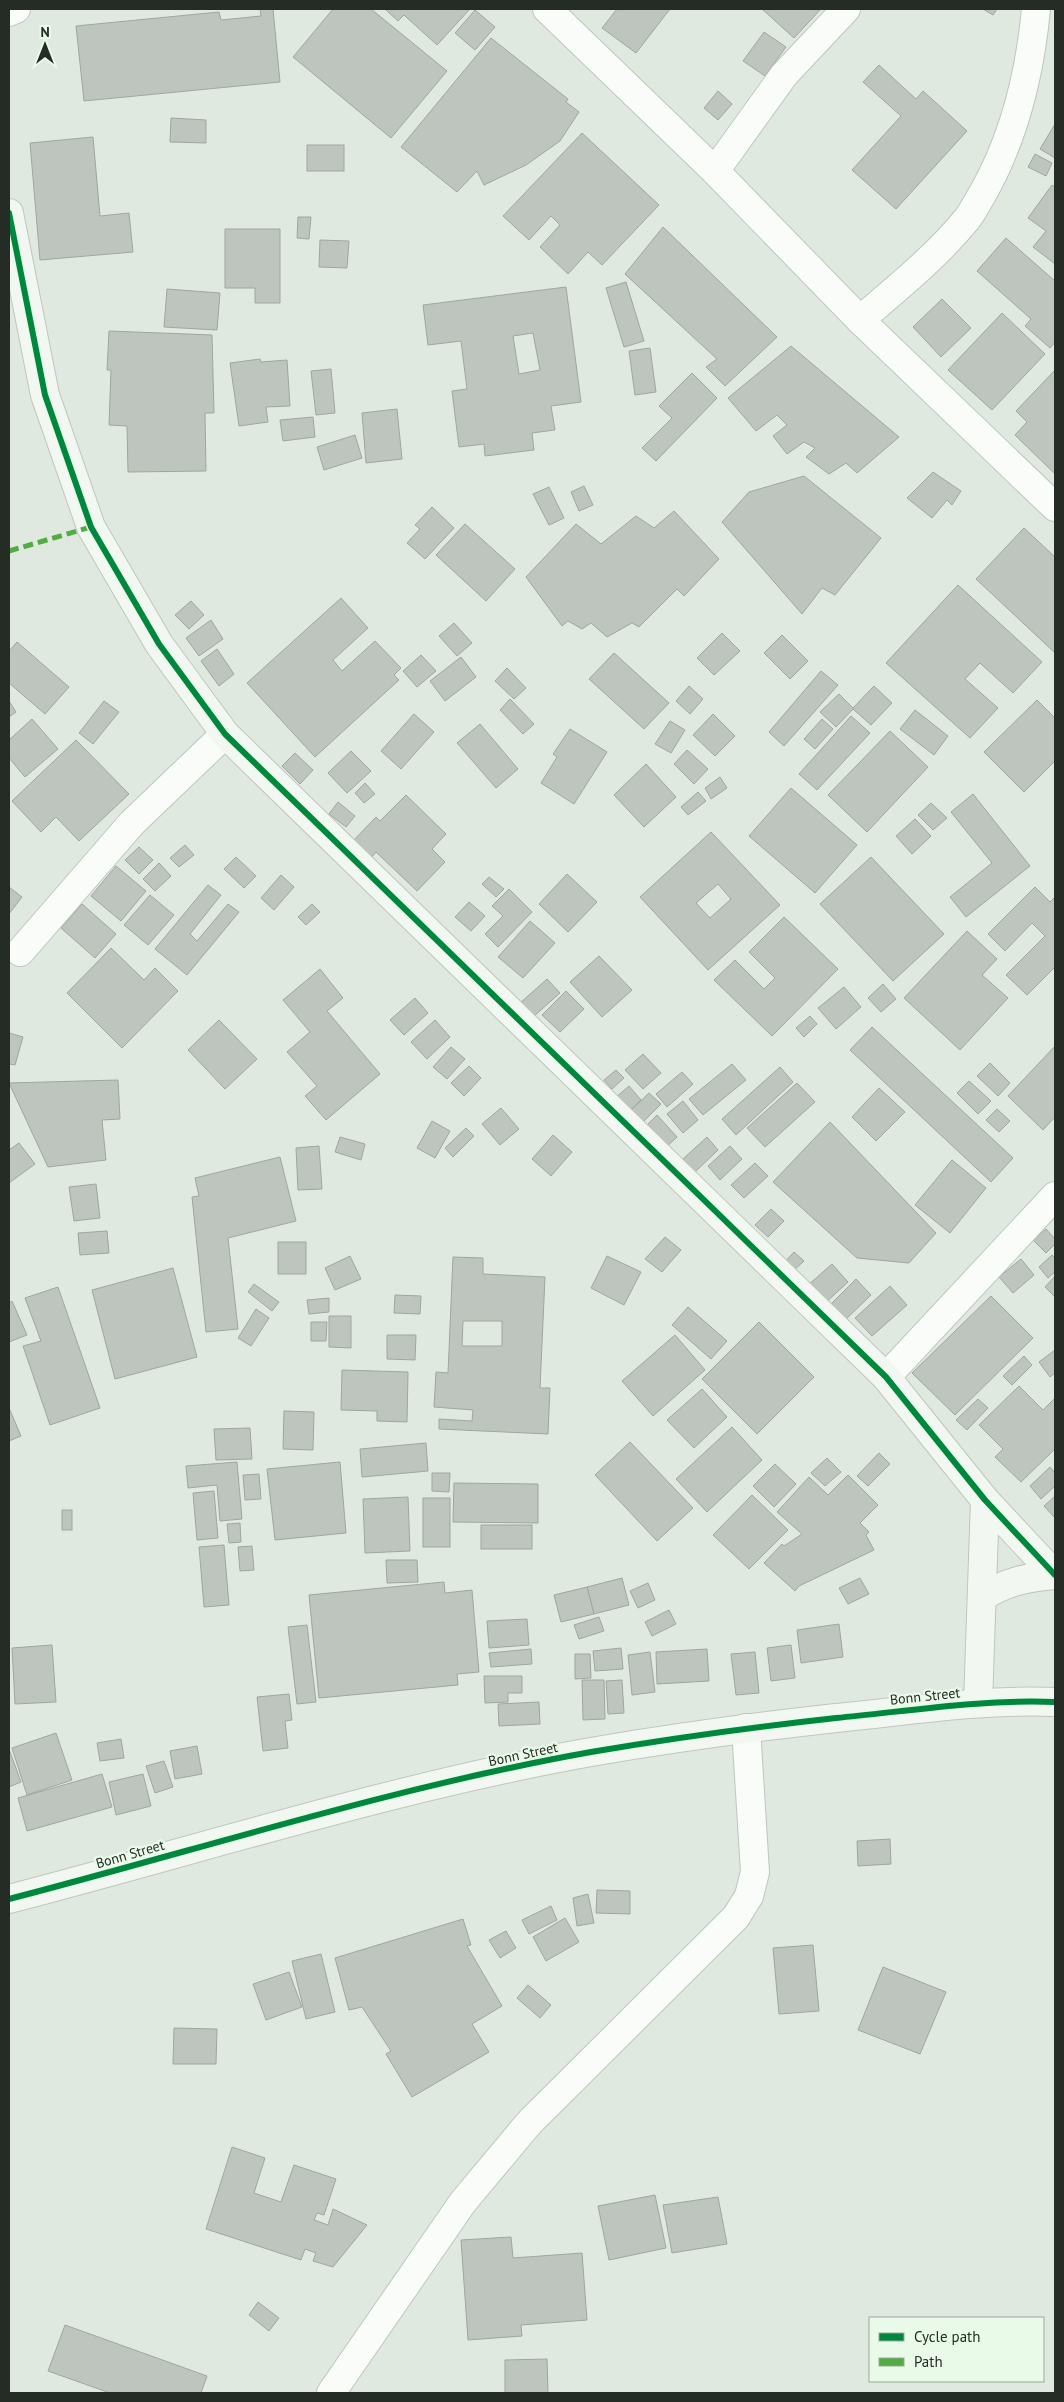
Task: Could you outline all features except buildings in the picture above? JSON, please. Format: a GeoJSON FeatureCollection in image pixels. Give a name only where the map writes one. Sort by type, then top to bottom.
{"type":"FeatureCollection","features":[{"type":"Feature","properties":{"kind":"street"},"geometry":{"type":"LineString","coordinates":[[9,12],[16,9]]}},
{"type":"Feature","properties":{"kind":"street"},"geometry":{"type":"LineString","coordinates":[[547,9],[715,171],[860,320],[1055,507]]}},
{"type":"Feature","properties":{"kind":"street"},"geometry":{"type":"LineString","coordinates":[[715,171],[784,75],[846,9]]}},
{"type":"Feature","properties":{"kind":"street"},"geometry":{"type":"LineString","coordinates":[[860,320],[935,255],[969,217],[992,177],[1019,108],[1033,43],[1036,9]]}},
{"type":"Feature","properties":{"kind":"street"},"geometry":{"type":"LineString","coordinates":[[9,214],[45,395],[91,526],[160,644],[226,734],[886,1377],[985,1500],[1055,1575]]}},
{"type":"Feature","properties":{"kind":"street"},"geometry":{"type":"LineString","coordinates":[[20,952],[132,823],[226,734]]}},
{"type":"Feature","properties":{"kind":"street"},"geometry":{"type":"LineString","coordinates":[[886,1377],[1055,1196]]}},
{"type":"Feature","properties":{"kind":"street"},"geometry":{"type":"LineString","coordinates":[[978,1703],[985,1500]]}},
{"type":"Feature","properties":{"kind":"street"},"geometry":{"type":"LineString","coordinates":[[982,1597],[998,1587],[1020,1580],[1055,1575]]}},
{"type":"Feature","properties":{"kind":"street","name":"Bonn Street"},"geometry":{"type":"LineString","coordinates":[[9,1899],[287,1823],[469,1778],[590,1752],[746,1728],[978,1703],[1055,1702]]}},
{"type":"Feature","properties":{"kind":"street"},"geometry":{"type":"LineString","coordinates":[[331,2393],[463,2202],[529,2122],[736,1917],[749,1896],[756,1872],[746,1728]]}},
{"type":"Feature","properties":{"kind":"marked path"},"geometry":{"type":"LineString","coordinates":[[9,551],[91,527]]}},
{"type":"Feature","properties":{"kind":"cycle path"},"geometry":{"type":"LineString","coordinates":[[9,213],[45,395],[91,527],[159,644],[225,734],[886,1377],[985,1500],[1055,1575]]}},
{"type":"Feature","properties":{"kind":"cycle path"},"geometry":{"type":"LineString","coordinates":[[9,1899],[371,1801],[517,1766],[591,1752],[805,1721],[973,1704],[1055,1702]]}}]}
